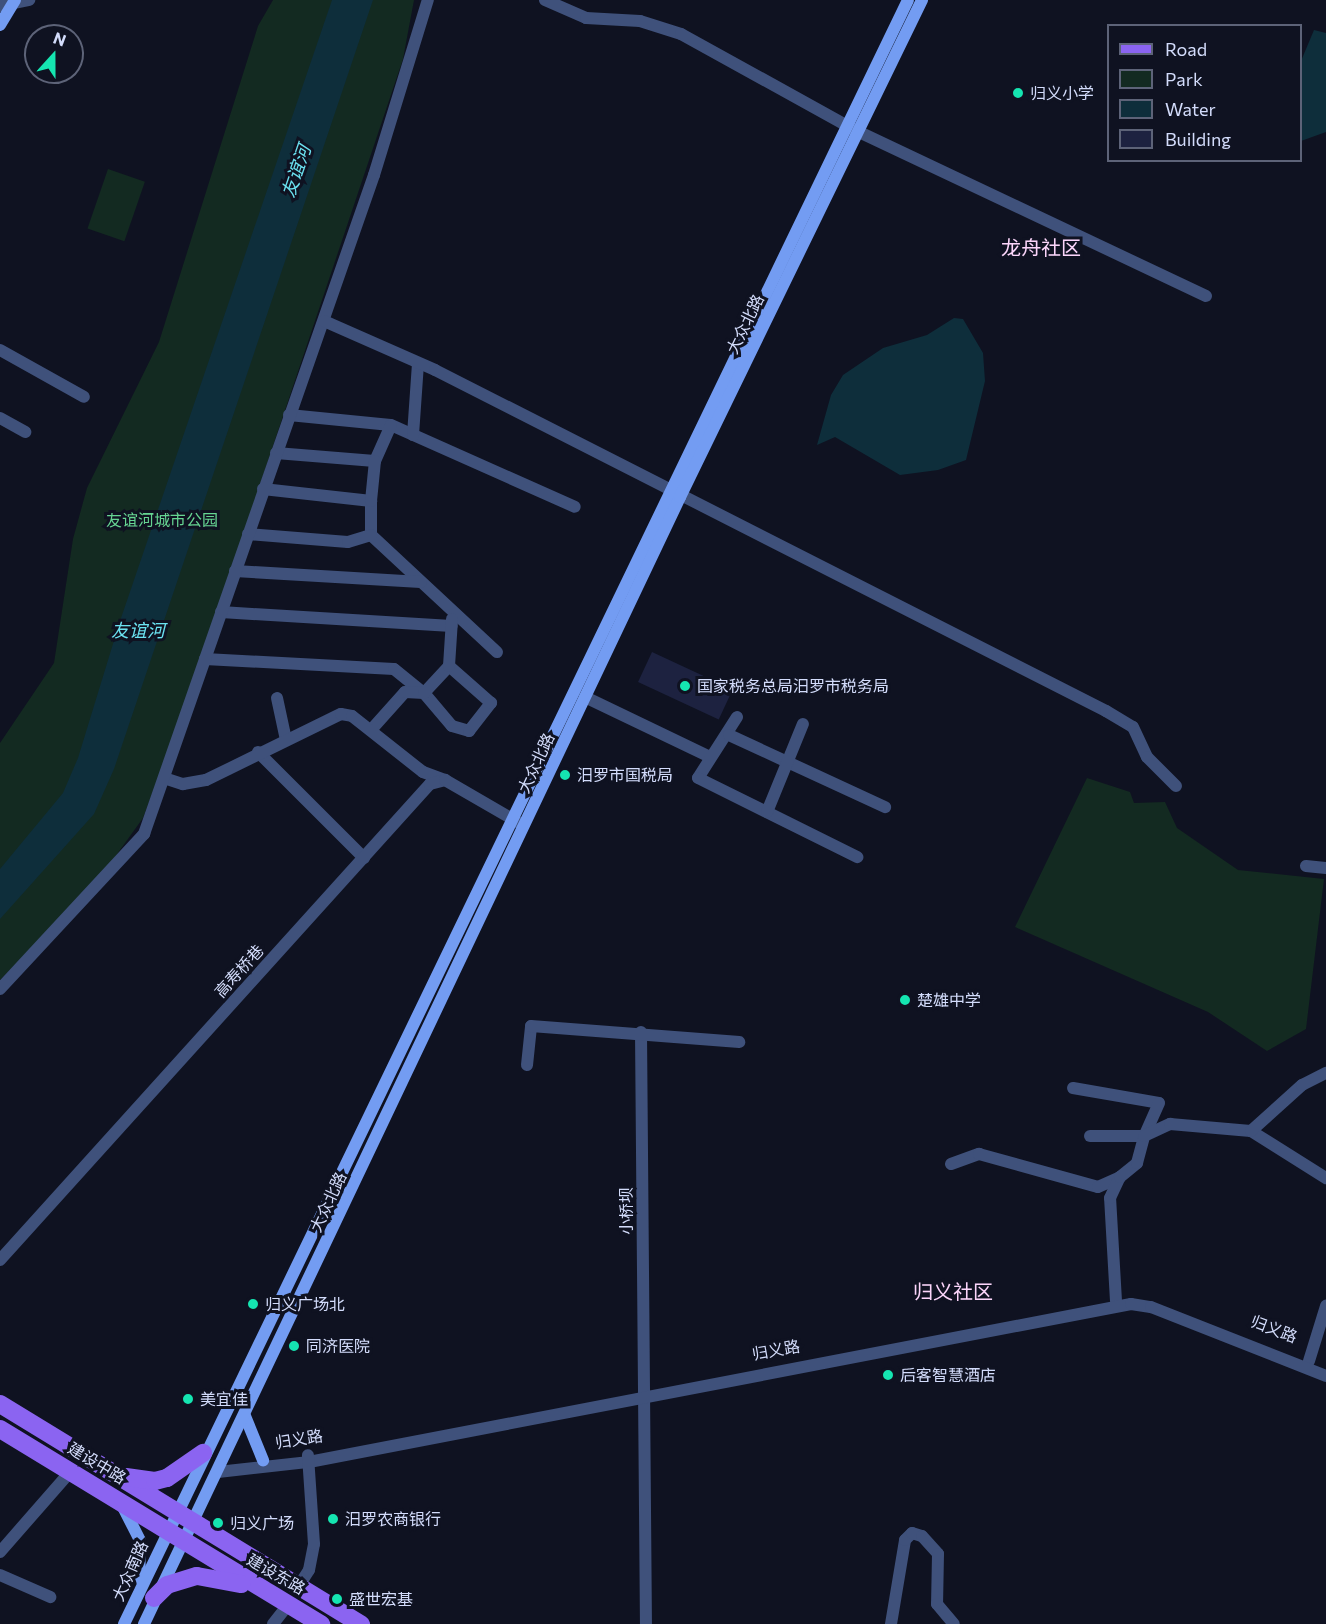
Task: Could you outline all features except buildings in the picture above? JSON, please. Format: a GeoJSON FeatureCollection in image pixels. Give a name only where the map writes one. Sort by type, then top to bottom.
{"type":"FeatureCollection","features":[{"type":"Feature","properties":{"kind":"main road","name":"大众北路"},"geometry":{"type":"LineString","coordinates":[[182,1542],[245,1416],[519,823],[851,129],[908,0]]}},
{"type":"Feature","properties":{"kind":"main road","name":"大众北路"},"geometry":{"type":"LineString","coordinates":[[851,129],[922,0]]}},
{"type":"Feature","properties":{"kind":"main road"},"geometry":{"type":"LineString","coordinates":[[0,25],[14,2]]}},
{"type":"Feature","properties":{"kind":"main road","name":"大众北路"},"geometry":{"type":"LineString","coordinates":[[166,1531],[519,823],[585,697],[675,494]]}},
{"type":"Feature","properties":{"kind":"main road","name":"建设中路"},"geometry":{"type":"LineString","coordinates":[[0,1404],[119,1476],[191,1524]]}},
{"type":"Feature","properties":{"kind":"main road"},"geometry":{"type":"LineString","coordinates":[[245,1416],[264,1460]]}},
{"type":"Feature","properties":{"kind":"main road","name":"建设中路"},"geometry":{"type":"LineString","coordinates":[[0,1429],[121,1502],[182,1542]]}},
{"type":"Feature","properties":{"kind":"main road"},"geometry":{"type":"LineString","coordinates":[[119,1476],[155,1481],[203,1453]]}},
{"type":"Feature","properties":{"kind":"main road"},"geometry":{"type":"LineString","coordinates":[[121,1502],[140,1539],[146,1595],[167,1585],[197,1576],[257,1588]]}},
{"type":"Feature","properties":{"kind":"main road","name":"建设东路"},"geometry":{"type":"LineString","coordinates":[[191,1524],[361,1624]]}},
{"type":"Feature","properties":{"kind":"main road","name":"大众南路"},"geometry":{"type":"LineString","coordinates":[[144,1624],[146,1595],[166,1531]]}},
{"type":"Feature","properties":{"kind":"main road","name":"建设东路"},"geometry":{"type":"LineString","coordinates":[[182,1542],[321,1624]]}},
{"type":"Feature","properties":{"kind":"main road","name":"大众南路"},"geometry":{"type":"LineString","coordinates":[[124,1624],[182,1542]]}},
{"type":"Feature","properties":{"kind":"street"},"geometry":{"type":"LineString","coordinates":[[0,6],[29,0]]}},
{"type":"Feature","properties":{"kind":"street"},"geometry":{"type":"LineString","coordinates":[[0,989],[144,834],[289,415],[324,321],[428,0]]}},
{"type":"Feature","properties":{"kind":"street"},"geometry":{"type":"LineString","coordinates":[[545,0],[586,18],[640,21],[681,34],[851,129],[1206,296]]}},
{"type":"Feature","properties":{"kind":"street"},"geometry":{"type":"LineString","coordinates":[[324,321],[418,363],[1115,716],[1133,727],[1148,757],[1176,786]]}},
{"type":"Feature","properties":{"kind":"street"},"geometry":{"type":"LineString","coordinates":[[0,350],[84,397]]}},
{"type":"Feature","properties":{"kind":"street"},"geometry":{"type":"LineString","coordinates":[[413,435],[418,363]]}},
{"type":"Feature","properties":{"kind":"street"},"geometry":{"type":"LineString","coordinates":[[289,415],[391,424],[575,507]]}},
{"type":"Feature","properties":{"kind":"street"},"geometry":{"type":"LineString","coordinates":[[0,418],[25,432]]}},
{"type":"Feature","properties":{"kind":"street"},"geometry":{"type":"LineString","coordinates":[[391,424],[375,461],[370,501],[371,536],[497,652]]}},
{"type":"Feature","properties":{"kind":"street"},"geometry":{"type":"LineString","coordinates":[[276,453],[375,461]]}},
{"type":"Feature","properties":{"kind":"street"},"geometry":{"type":"LineString","coordinates":[[264,489],[370,501]]}},
{"type":"Feature","properties":{"kind":"street"},"geometry":{"type":"LineString","coordinates":[[248,534],[348,542],[371,536]]}},
{"type":"Feature","properties":{"kind":"street"},"geometry":{"type":"LineString","coordinates":[[236,571],[422,582]]}},
{"type":"Feature","properties":{"kind":"street"},"geometry":{"type":"LineString","coordinates":[[221,612],[452,626]]}},
{"type":"Feature","properties":{"kind":"street"},"geometry":{"type":"LineString","coordinates":[[424,693],[449,666],[453,612]]}},
{"type":"Feature","properties":{"kind":"street"},"geometry":{"type":"LineString","coordinates":[[205,659],[394,669],[424,693],[452,726],[469,731],[491,703],[449,666]]}},
{"type":"Feature","properties":{"kind":"street"},"geometry":{"type":"LineString","coordinates":[[371,730],[405,692],[424,693]]}},
{"type":"Feature","properties":{"kind":"street"},"geometry":{"type":"LineString","coordinates":[[585,697],[710,757]]}},
{"type":"Feature","properties":{"kind":"street"},"geometry":{"type":"LineString","coordinates":[[277,698],[286,740]]}},
{"type":"Feature","properties":{"kind":"street"},"geometry":{"type":"LineString","coordinates":[[164,778],[183,784],[206,780],[258,752],[340,714],[352,716],[423,772],[445,780],[519,823]]}},
{"type":"Feature","properties":{"kind":"street"},"geometry":{"type":"LineString","coordinates":[[737,717],[729,735],[710,757],[698,777],[857,857]]}},
{"type":"Feature","properties":{"kind":"street"},"geometry":{"type":"LineString","coordinates":[[767,812],[803,724]]}},
{"type":"Feature","properties":{"kind":"street"},"geometry":{"type":"LineString","coordinates":[[729,735],[885,807]]}},
{"type":"Feature","properties":{"kind":"street"},"geometry":{"type":"LineString","coordinates":[[258,752],[364,858]]}},
{"type":"Feature","properties":{"kind":"street","name":"高寿桥巷"},"geometry":{"type":"LineString","coordinates":[[0,1260],[430,784],[445,780]]}},
{"type":"Feature","properties":{"kind":"street"},"geometry":{"type":"LineString","coordinates":[[1306,866],[1326,868]]}},
{"type":"Feature","properties":{"kind":"street"},"geometry":{"type":"LineString","coordinates":[[527,1065],[531,1026],[641,1032],[739,1042]]}},
{"type":"Feature","properties":{"kind":"street","name":"小桥坝"},"geometry":{"type":"LineString","coordinates":[[641,1032],[642,1395],[646,1624]]}},
{"type":"Feature","properties":{"kind":"street"},"geometry":{"type":"LineString","coordinates":[[1251,1131],[1325,1071]]}},
{"type":"Feature","properties":{"kind":"street"},"geometry":{"type":"LineString","coordinates":[[951,1164],[979,1154],[1098,1187],[1120,1177],[1137,1164],[1144,1136],[1159,1103],[1073,1088]]}},
{"type":"Feature","properties":{"kind":"street"},"geometry":{"type":"LineString","coordinates":[[1090,1136],[1144,1136],[1170,1124],[1251,1131],[1326,1178]]}},
{"type":"Feature","properties":{"kind":"street"},"geometry":{"type":"LineString","coordinates":[[1116,1301],[1110,1198],[1120,1177]]}},
{"type":"Feature","properties":{"kind":"street","name":"归义路"},"geometry":{"type":"LineString","coordinates":[[642,1395],[1116,1301],[1153,1300],[1326,1368]]}},
{"type":"Feature","properties":{"kind":"street"},"geometry":{"type":"LineString","coordinates":[[220,1468],[308,1459],[1131,1304],[1151,1307],[1326,1376]]}},
{"type":"Feature","properties":{"kind":"street"},"geometry":{"type":"LineString","coordinates":[[1309,1361],[1326,1306]]}},
{"type":"Feature","properties":{"kind":"street"},"geometry":{"type":"LineString","coordinates":[[298,1587],[309,1570],[314,1544],[308,1459]]}},
{"type":"Feature","properties":{"kind":"street","name":"归义路"},"geometry":{"type":"LineString","coordinates":[[220,1468],[264,1460],[308,1459]]}},
{"type":"Feature","properties":{"kind":"street"},"geometry":{"type":"LineString","coordinates":[[0,1552],[71,1471]]}},
{"type":"Feature","properties":{"kind":"street"},"geometry":{"type":"LineString","coordinates":[[891,1624],[905,1540],[912,1533],[922,1536],[938,1554],[937,1605],[954,1624]]}},
{"type":"Feature","properties":{"kind":"street"},"geometry":{"type":"LineString","coordinates":[[0,1575],[50,1597]]}},
{"type":"Feature","properties":{"kind":"street"},"geometry":{"type":"LineString","coordinates":[[273,1624],[288,1605]]}},
{"type":"Feature","properties":{"kind":"green space","name":"友谊河城市公园"},"geometry":{"type":"Polygon","coordinates":[[[273,0],[414,0],[403,59],[193,684],[143,818],[102,875],[0,980],[0,743],[54,663],[73,539],[87,488],[159,342],[258,26],[273,0]]]}},
{"type":"Feature","properties":{"kind":"green space"},"geometry":{"type":"Polygon","coordinates":[[[108,169],[145,182],[124,241],[87,229],[108,169]]]}},
{"type":"Feature","properties":{"kind":"green space"},"geometry":{"type":"Polygon","coordinates":[[[1087,778],[1130,792],[1134,803],[1165,802],[1177,828],[1238,870],[1324,879],[1306,1029],[1267,1051],[1208,1012],[1015,927],[1087,778]]]}},
{"type":"Feature","properties":{"kind":"water","name":"友谊河"},"geometry":{"type":"Polygon","coordinates":[[[332,0],[373,0],[114,769],[94,814],[0,919],[0,869],[63,793],[78,758],[120,621],[332,0]]]}},
{"type":"Feature","properties":{"kind":"water"},"geometry":{"type":"Polygon","coordinates":[[[1314,30],[1326,33],[1326,132],[1302,141],[1302,59],[1314,30]]]}},
{"type":"Feature","properties":{"kind":"water"},"geometry":{"type":"Polygon","coordinates":[[[954,318],[963,319],[983,353],[985,381],[966,460],[938,470],[900,475],[835,437],[817,445],[831,395],[843,375],[883,348],[927,335],[954,318]]]}},
{"type":"Feature","properties":{"kind":"place","name":"归义小学"},"geometry":{"type":"Point","coordinates":[1018,93]}},
{"type":"Feature","properties":{"kind":"place","name":"国家税务总局汨罗市税务局"},"geometry":{"type":"Point","coordinates":[685,686]}},
{"type":"Feature","properties":{"kind":"place","name":"汨罗市国税局"},"geometry":{"type":"Point","coordinates":[565,775]}},
{"type":"Feature","properties":{"kind":"place","name":"楚雄中学"},"geometry":{"type":"Point","coordinates":[905,1000]}},
{"type":"Feature","properties":{"kind":"place","name":"归义广场北"},"geometry":{"type":"Point","coordinates":[253,1304]}},
{"type":"Feature","properties":{"kind":"place","name":"同济医院"},"geometry":{"type":"Point","coordinates":[294,1346]}},
{"type":"Feature","properties":{"kind":"place","name":"后客智慧酒店"},"geometry":{"type":"Point","coordinates":[888,1375]}},
{"type":"Feature","properties":{"kind":"place","name":"美宜佳"},"geometry":{"type":"Point","coordinates":[188,1399]}},
{"type":"Feature","properties":{"kind":"place","name":"汨罗农商银行"},"geometry":{"type":"Point","coordinates":[333,1519]}},
{"type":"Feature","properties":{"kind":"place","name":"归义广场"},"geometry":{"type":"Point","coordinates":[218,1523]}},
{"type":"Feature","properties":{"kind":"place","name":"盛世宏基"},"geometry":{"type":"Point","coordinates":[337,1599]}},
{"type":"Feature","properties":{"kind":"district","name":"龙舟社区"},"geometry":{"type":"Point","coordinates":[1041,247]}},
{"type":"Feature","properties":{"kind":"district","name":"归义社区"},"geometry":{"type":"Point","coordinates":[953,1291]}}]}
